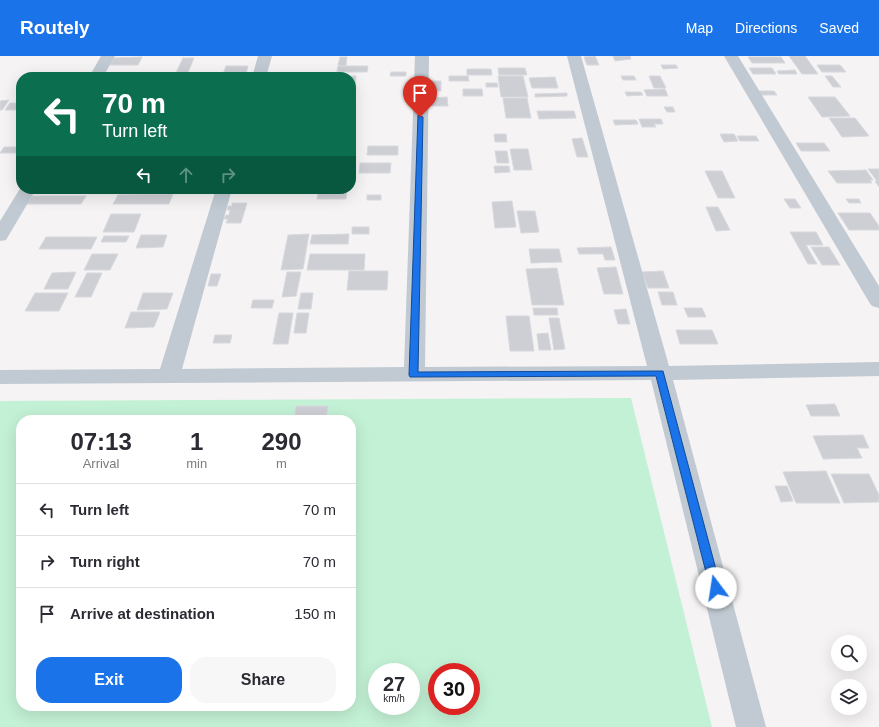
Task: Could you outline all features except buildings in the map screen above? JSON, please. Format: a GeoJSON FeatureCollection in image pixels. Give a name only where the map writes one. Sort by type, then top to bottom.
{"type":"FeatureCollection","features":[{"type":"Feature","properties":{"kind":"street"},"geometry":{"type":"LineString","coordinates":[[99,72],[108,56]]}},
{"type":"Feature","properties":{"kind":"street"},"geometry":{"type":"LineString","coordinates":[[260,72],[265,56]]}},
{"type":"Feature","properties":{"kind":"street"},"geometry":{"type":"LineString","coordinates":[[414,375],[422,56]]}},
{"type":"Feature","properties":{"kind":"street"},"geometry":{"type":"LineString","coordinates":[[574,56],[660,373],[751,727]]}},
{"type":"Feature","properties":{"kind":"street"},"geometry":{"type":"LineString","coordinates":[[732,56],[879,302]]}},
{"type":"Feature","properties":{"kind":"street"},"geometry":{"type":"LineString","coordinates":[[0,236],[25,194]]}},
{"type":"Feature","properties":{"kind":"street"},"geometry":{"type":"LineString","coordinates":[[169,376],[223,194]]}},
{"type":"Feature","properties":{"kind":"street"},"geometry":{"type":"LineString","coordinates":[[0,377],[660,373],[879,369]]}},
{"type":"Feature","properties":{"kind":"green space"},"geometry":{"type":"Polygon","coordinates":[[[631,398],[712,727],[0,727],[0,401],[631,398]]]}},
{"type":"Feature","properties":{"kind":"route"},"geometry":{"type":"LineString","coordinates":[[420,117],[414,375],[660,373],[716,588]]}}]}
